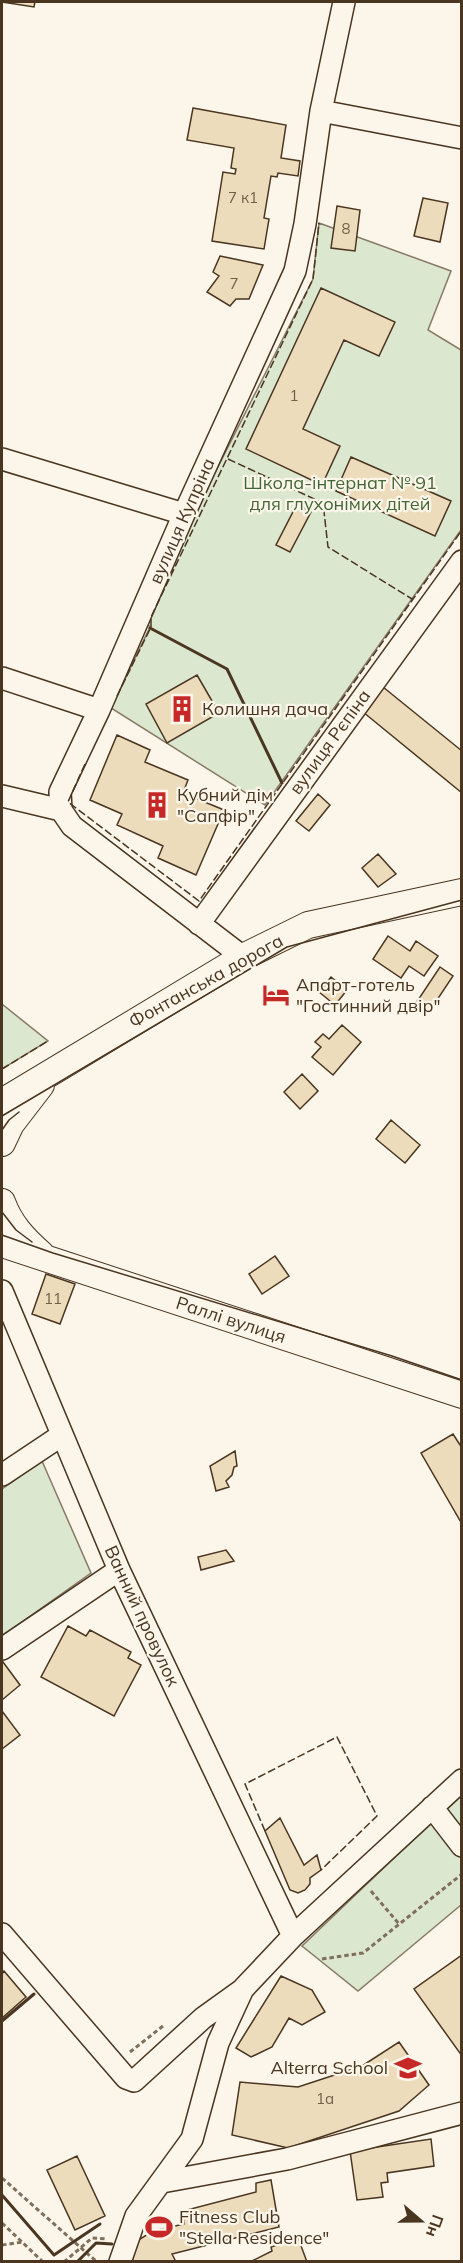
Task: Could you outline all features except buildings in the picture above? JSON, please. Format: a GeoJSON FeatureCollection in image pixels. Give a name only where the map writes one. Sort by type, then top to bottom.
{"type":"FeatureCollection","features":[{"type":"Feature","properties":{"kind":"main road","name":"Фонтанська дорога"},"geometry":{"type":"LineString","coordinates":[[2,1102],[243,957],[308,925],[462,892]]}},
{"type":"Feature","properties":{"kind":"main road"},"geometry":{"type":"LineString","coordinates":[[2,1143],[11,1124],[53,1070]]}},
{"type":"Feature","properties":{"kind":"main road"},"geometry":{"type":"LineString","coordinates":[[2,1202],[10,1222],[20,1235],[47,1260]]}},
{"type":"Feature","properties":{"kind":"main road","name":"Раллі вулиця"},"geometry":{"type":"LineString","coordinates":[[2,1244],[462,1395]]}},
{"type":"Feature","properties":{"kind":"street","name":"вулиця Купріна"},"geometry":{"type":"LineString","coordinates":[[62,810],[60,792],[99,710],[184,514],[295,271],[305,224],[321,111],[344,2]]}},
{"type":"Feature","properties":{"kind":"street"},"geometry":{"type":"LineString","coordinates":[[321,111],[462,138]]}},
{"type":"Feature","properties":{"kind":"street"},"geometry":{"type":"LineString","coordinates":[[2,459],[184,514]]}},
{"type":"Feature","properties":{"kind":"street","name":"вулиця Рєпіна"},"geometry":{"type":"LineString","coordinates":[[199,924],[462,561]]}},
{"type":"Feature","properties":{"kind":"street"},"geometry":{"type":"LineString","coordinates":[[2,678],[99,710]]}},
{"type":"Feature","properties":{"kind":"street"},"geometry":{"type":"LineString","coordinates":[[2,796],[62,810],[72,826],[243,957]]}},
{"type":"Feature","properties":{"kind":"street","name":"Ванний провулок"},"geometry":{"type":"LineString","coordinates":[[2,1291],[119,1570],[293,1936]]}},
{"type":"Feature","properties":{"kind":"street"},"geometry":{"type":"LineString","coordinates":[[2,1475],[62,1434]]}},
{"type":"Feature","properties":{"kind":"street"},"geometry":{"type":"LineString","coordinates":[[2,1649],[119,1570]]}},
{"type":"Feature","properties":{"kind":"street"},"geometry":{"type":"LineString","coordinates":[[2,1934],[114,2065],[126,2078],[134,2081],[203,2018],[242,1990],[293,1936],[462,1780]]}},
{"type":"Feature","properties":{"kind":"street"},"geometry":{"type":"LineString","coordinates":[[432,1807],[462,1846]]}},
{"type":"Feature","properties":{"kind":"street"},"geometry":{"type":"LineString","coordinates":[[120,2262],[136,2216],[192,2139],[218,2043],[242,1990]]}},
{"type":"Feature","properties":{"kind":"street"},"geometry":{"type":"LineString","coordinates":[[162,2182],[287,2159],[462,2113]]}},
{"type":"Feature","properties":{"kind":"path"},"geometry":{"type":"LineString","coordinates":[[322,1959],[363,1953],[462,1874]]}},
{"type":"Feature","properties":{"kind":"path"},"geometry":{"type":"LineString","coordinates":[[369,1888],[399,1924]]}},
{"type":"Feature","properties":{"kind":"path"},"geometry":{"type":"LineString","coordinates":[[114,2065],[169,2021]]}},
{"type":"Feature","properties":{"kind":"path"},"geometry":{"type":"LineString","coordinates":[[2,2178],[98,2262]]}},
{"type":"Feature","properties":{"kind":"path"},"geometry":{"type":"LineString","coordinates":[[2,2223],[44,2262]]}},
{"type":"Feature","properties":{"kind":"path"},"geometry":{"type":"LineString","coordinates":[[65,2261],[92,2238]]}},
{"type":"Feature","properties":{"kind":"path"},"geometry":{"type":"LineString","coordinates":[[2,2245],[22,2242]]}},
{"type":"Feature","properties":{"kind":"green space","name":"Школа-інтернат № 91 для глухонімих дітей"},"geometry":{"type":"Polygon","coordinates":[[[319,223],[451,271],[428,330],[461,350],[461,530],[265,805],[111,708],[150,627],[142,617],[313,279],[319,223]]]}},
{"type":"Feature","properties":{"kind":"green space"},"geometry":{"type":"Polygon","coordinates":[[[2,1004],[48,1041],[2,1069],[2,1004]]]}},
{"type":"Feature","properties":{"kind":"green space"},"geometry":{"type":"Polygon","coordinates":[[[42,1461],[91,1573],[2,1636],[2,1489],[42,1461]]]}},
{"type":"Feature","properties":{"kind":"green space"},"geometry":{"type":"Polygon","coordinates":[[[461,1794],[461,1905],[358,1991],[302,1946],[461,1794]]]}},
{"type":"Feature","properties":{"kind":"tram line"},"geometry":{"type":"LineString","coordinates":[[2,1116],[287,947],[462,900]]}},
{"type":"Feature","properties":{"kind":"tram line"},"geometry":{"type":"LineString","coordinates":[[2,1130],[19,1112]]}},
{"type":"Feature","properties":{"kind":"tram line"},"geometry":{"type":"LineString","coordinates":[[2,1212],[16,1230],[32,1242]]}},
{"type":"Feature","properties":{"kind":"tram line"},"geometry":{"type":"LineString","coordinates":[[2,1235],[53,1253],[392,1356],[462,1380]]}},
{"type":"Feature","properties":{"kind":"fence"},"geometry":{"type":"LineString","coordinates":[[117,696],[151,627],[151,617],[313,279],[319,223]]}},
{"type":"Feature","properties":{"kind":"fence"},"geometry":{"type":"LineString","coordinates":[[228,459],[323,503],[328,547],[412,599]]}},
{"type":"Feature","properties":{"kind":"fence"},"geometry":{"type":"LineString","coordinates":[[85,764],[68,802],[199,901],[462,530]]}},
{"type":"Feature","properties":{"kind":"fence"},"geometry":{"type":"LineString","coordinates":[[2,1069],[48,1041]]}},
{"type":"Feature","properties":{"kind":"fence"},"geometry":{"type":"LineString","coordinates":[[265,1831],[245,1784],[337,1737],[377,1816],[321,1870]]}},
{"type":"Feature","properties":{"kind":"wall"},"geometry":{"type":"LineString","coordinates":[[150,628],[227,669],[282,783]]}},
{"type":"Feature","properties":{"kind":"wall"},"geometry":{"type":"LineString","coordinates":[[2,2021],[34,1994]]}},
{"type":"Feature","properties":{"kind":"wall"},"geometry":{"type":"LineString","coordinates":[[2,2195],[54,2255],[100,2224]]}},
{"type":"Feature","properties":{"kind":"wall"},"geometry":{"type":"LineString","coordinates":[[77,2262],[96,2243],[112,2244]]}},
{"type":"Feature","properties":{"kind":"place","name":"Колишня дача"},"geometry":{"type":"Point","coordinates":[182,709]}},
{"type":"Feature","properties":{"kind":"place","name":"Кубний дім \"Сапфір\""},"geometry":{"type":"Point","coordinates":[157,805]}},
{"type":"Feature","properties":{"kind":"place","name":"Апарт-готель \"Гостинний двір\""},"geometry":{"type":"Point","coordinates":[276,995]}},
{"type":"Feature","properties":{"kind":"place","name":"Alterra School"},"geometry":{"type":"Point","coordinates":[408,2068]}},
{"type":"Feature","properties":{"kind":"place","name":"Fitness Club \"Stella Residence\""},"geometry":{"type":"Point","coordinates":[159,2227]}}]}
